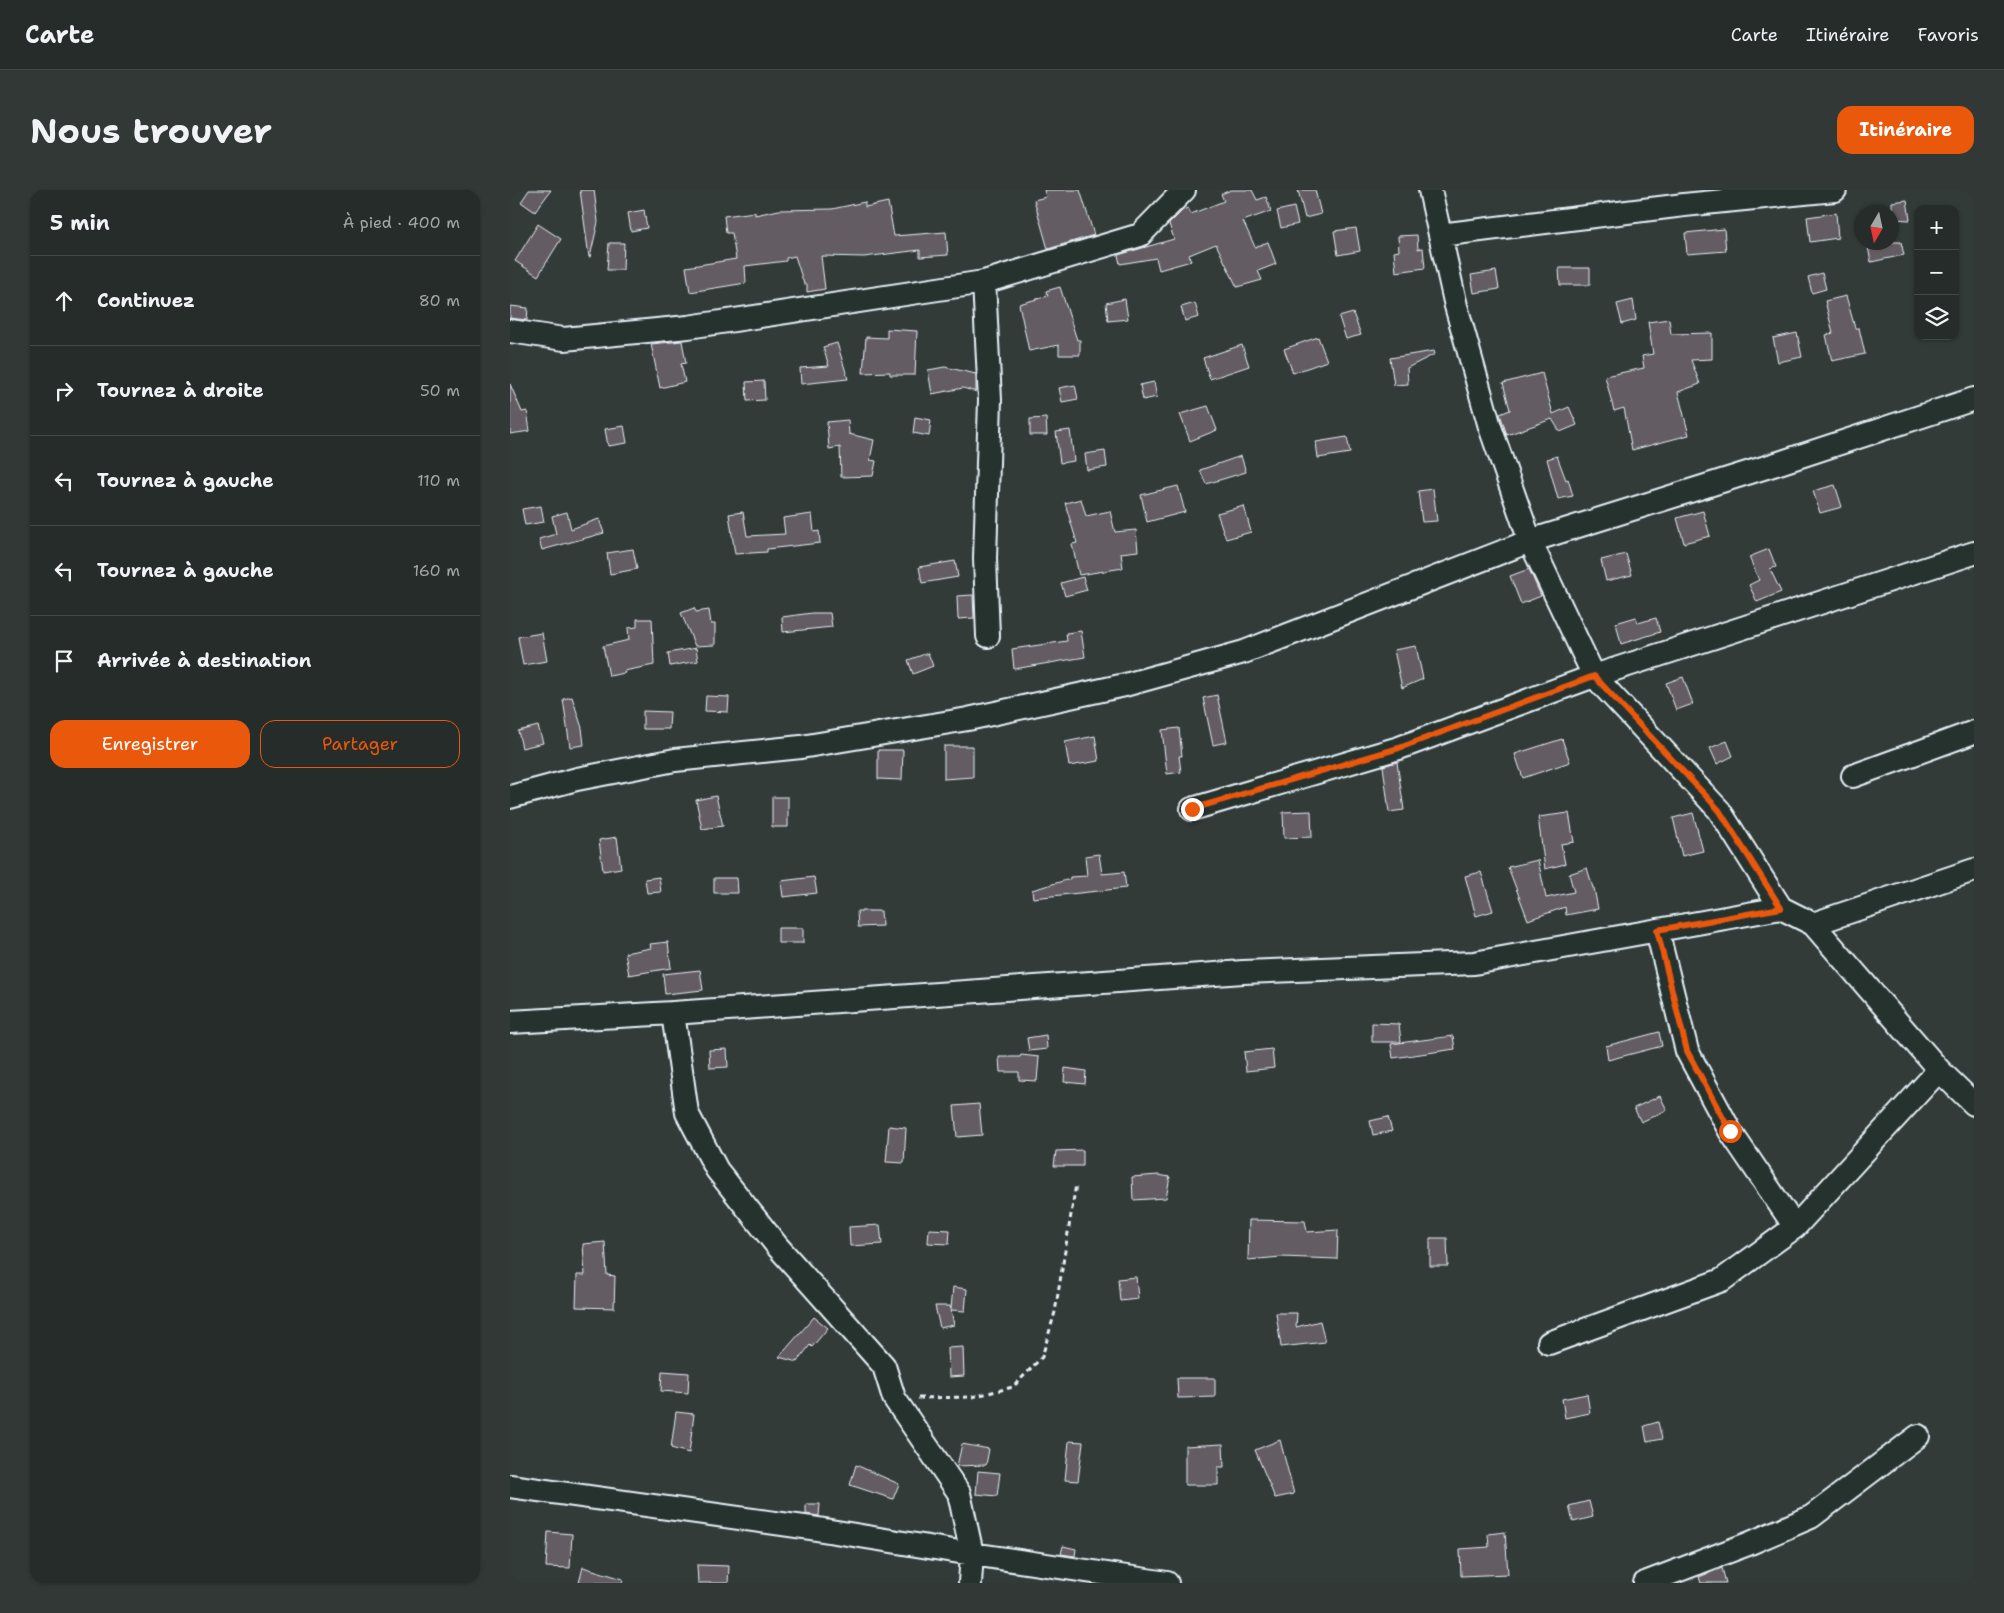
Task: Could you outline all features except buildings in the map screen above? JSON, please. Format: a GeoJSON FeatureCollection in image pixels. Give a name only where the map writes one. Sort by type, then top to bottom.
{"type":"FeatureCollection","features":[{"type":"Feature","properties":{"kind":"street"},"geometry":{"type":"LineString","coordinates":[[510,331],[564,339],[688,327],[984,282],[1140,235],[1184,190]]}},
{"type":"Feature","properties":{"kind":"street"},"geometry":{"type":"LineString","coordinates":[[1430,190],[1456,306],[1490,427],[1530,541],[1594,676],[1719,810],[1781,908],[1813,924],[1939,1070],[1974,1104]]}},
{"type":"Feature","properties":{"kind":"street"},"geometry":{"type":"LineString","coordinates":[[1440,235],[1684,205],[1835,190]]}},
{"type":"Feature","properties":{"kind":"street"},"geometry":{"type":"LineString","coordinates":[[984,282],[990,400],[985,558],[988,636]]}},
{"type":"Feature","properties":{"kind":"street"},"geometry":{"type":"LineString","coordinates":[[510,797],[577,779],[675,760],[800,747],[968,719],[1125,685],[1244,652],[1530,541],[1974,400]]}},
{"type":"Feature","properties":{"kind":"street"},"geometry":{"type":"LineString","coordinates":[[1192,809],[1399,748],[1594,676],[1974,553]]}},
{"type":"Feature","properties":{"kind":"street"},"geometry":{"type":"LineString","coordinates":[[1852,776],[1974,732]]}},
{"type":"Feature","properties":{"kind":"street"},"geometry":{"type":"LineString","coordinates":[[1813,924],[1974,870]]}},
{"type":"Feature","properties":{"kind":"street"},"geometry":{"type":"LineString","coordinates":[[510,1022],[672,1013],[1243,972],[1474,963],[1781,908]]}},
{"type":"Feature","properties":{"kind":"street"},"geometry":{"type":"LineString","coordinates":[[1657,930],[1687,1051],[1730,1131],[1795,1227]]}},
{"type":"Feature","properties":{"kind":"street"},"geometry":{"type":"LineString","coordinates":[[672,1013],[687,1113],[718,1170],[778,1247],[884,1366],[894,1398],[959,1493],[972,1554],[970,1583]]}},
{"type":"Feature","properties":{"kind":"street"},"geometry":{"type":"LineString","coordinates":[[1549,1343],[1722,1280],[1795,1227],[1939,1070]]}},
{"type":"Feature","properties":{"kind":"street"},"geometry":{"type":"LineString","coordinates":[[1645,1583],[1748,1544],[1811,1517],[1918,1436]]}},
{"type":"Feature","properties":{"kind":"street"},"geometry":{"type":"LineString","coordinates":[[510,1486],[811,1528],[1167,1583]]}},
{"type":"Feature","properties":{"kind":"path"},"geometry":{"type":"LineString","coordinates":[[894,1398],[972,1397],[1013,1387],[1042,1357],[1055,1312],[1076,1184]]}},
{"type":"Feature","properties":{"kind":"route"},"geometry":{"type":"LineString","coordinates":[[1192,809],[1399,748],[1594,676],[1719,810],[1781,908],[1657,930],[1687,1051],[1730,1131]]}}]}
